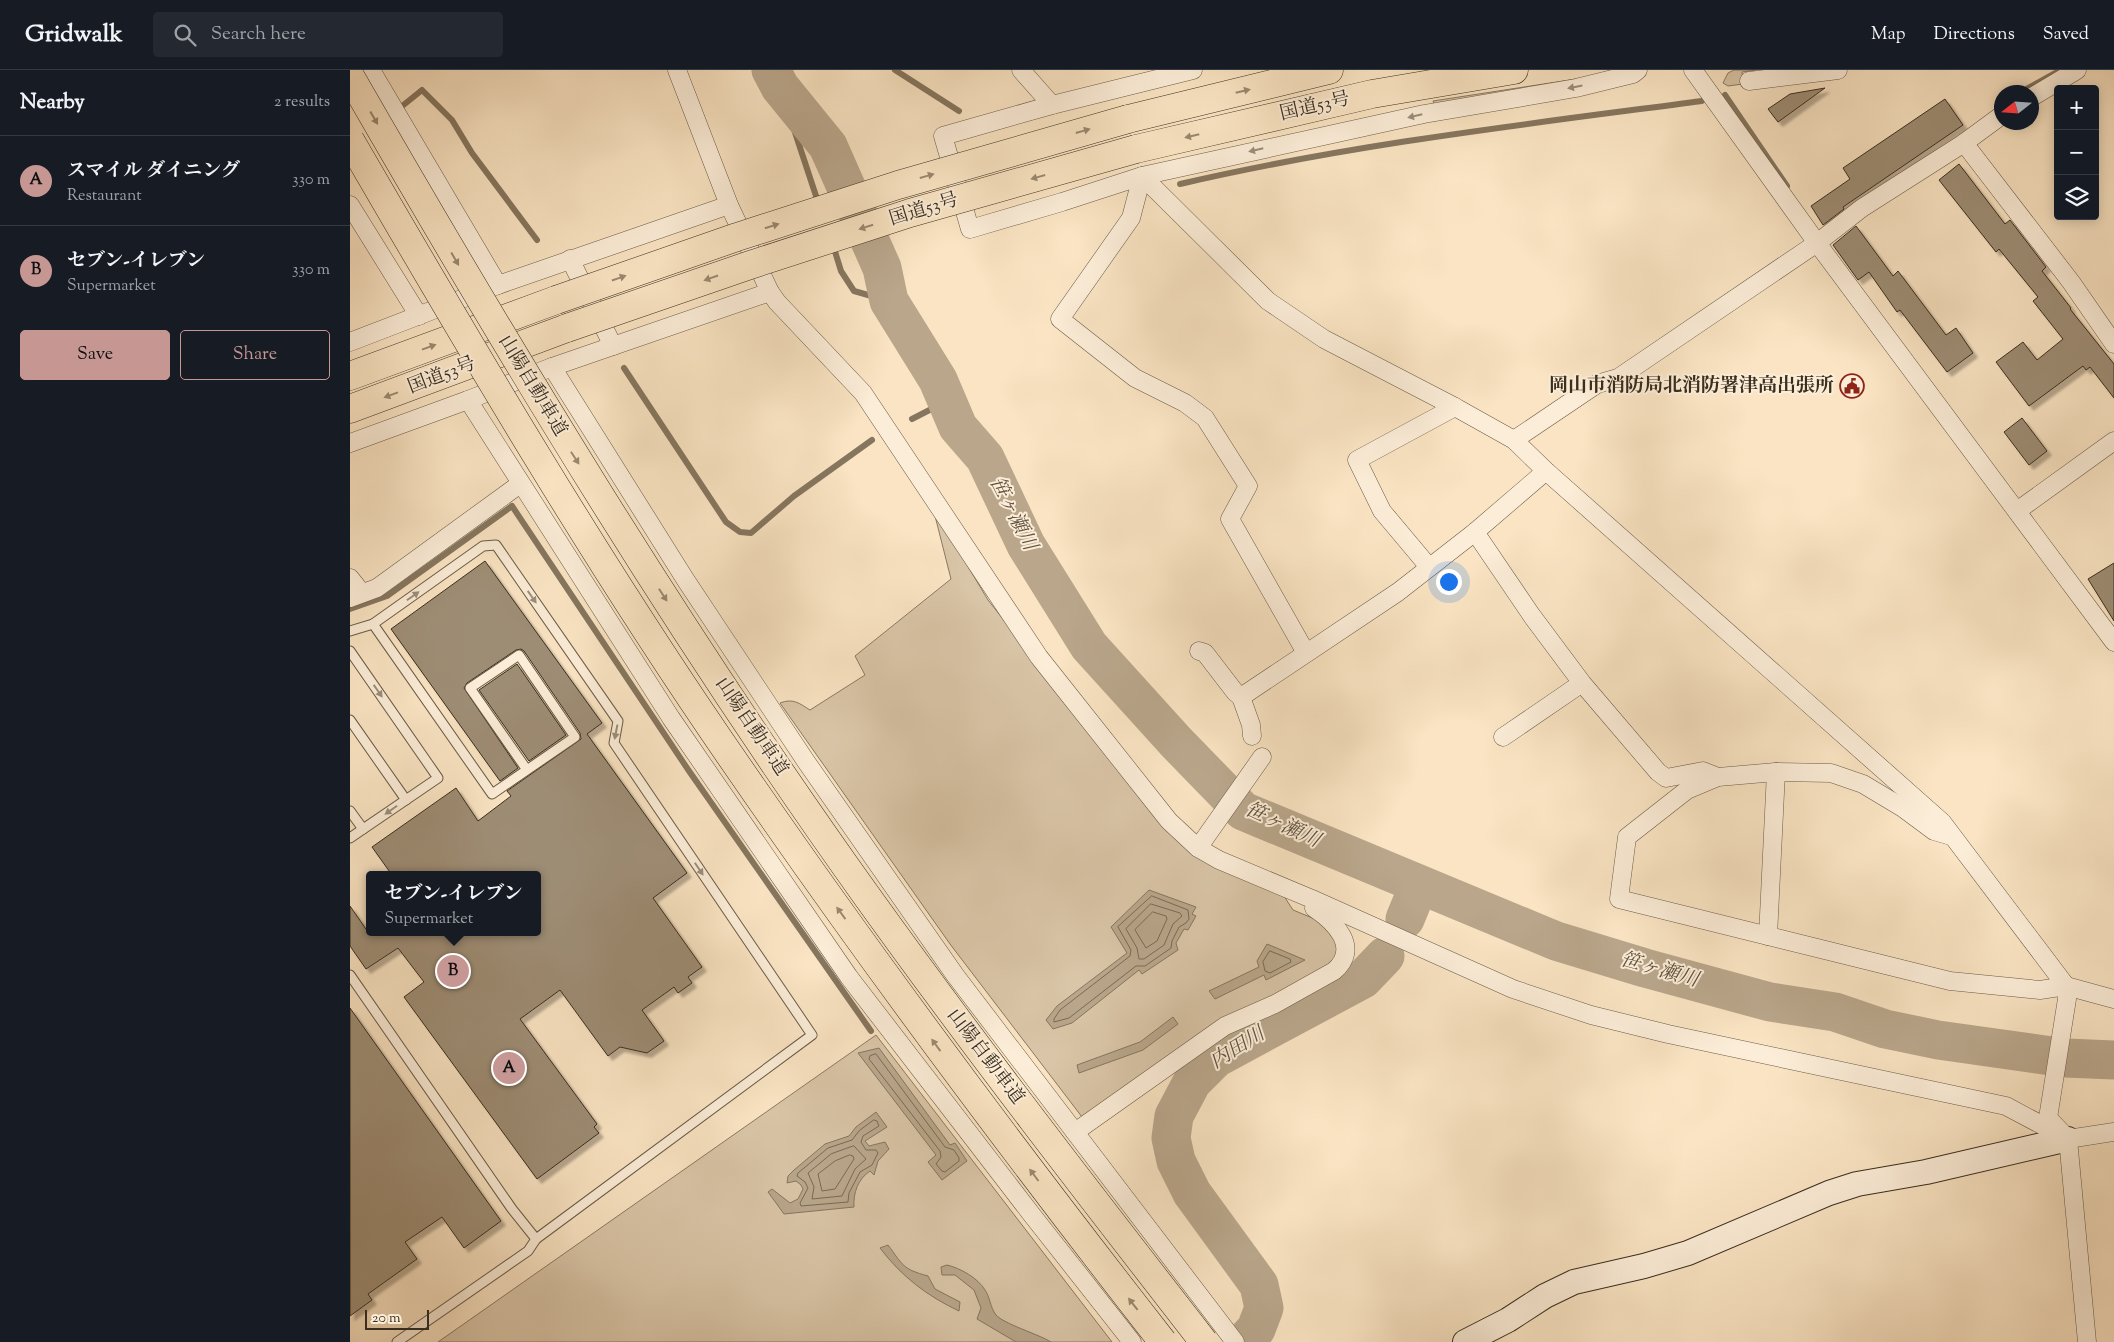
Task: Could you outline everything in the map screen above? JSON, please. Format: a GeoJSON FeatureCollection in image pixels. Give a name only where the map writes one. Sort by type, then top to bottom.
{"type":"FeatureCollection","features":[{"type":"Feature","properties":{"kind":"highway","name":"国道53号"},"geometry":{"type":"LineString","coordinates":[[350,376],[556,300],[898,185],[1128,118],[1329,70]]}},
{"type":"Feature","properties":{"kind":"highway","name":"国道53号"},"geometry":{"type":"LineString","coordinates":[[350,409],[567,328],[750,265],[910,213],[1136,149],[1372,94],[1514,70]]}},
{"type":"Feature","properties":{"kind":"highway","name":"山陽自動車道"},"geometry":{"type":"LineString","coordinates":[[350,76],[466,278],[570,450],[763,746],[864,893],[980,1052],[1223,1340]]}},
{"type":"Feature","properties":{"kind":"highway","name":"山陽自動車道"},"geometry":{"type":"LineString","coordinates":[[350,140],[436,289],[543,466],[736,765],[953,1069],[1163,1342]]}},
{"type":"Feature","properties":{"kind":"street"},"geometry":{"type":"LineString","coordinates":[[371,70],[498,285]]}},
{"type":"Feature","properties":{"kind":"street"},"geometry":{"type":"LineString","coordinates":[[677,70],[729,205],[770,292],[777,302],[863,393],[1039,656],[1169,821],[1219,860],[1312,899],[1513,989],[1591,1015],[1668,1034],[2006,1106],[2068,1139]]}},
{"type":"Feature","properties":{"kind":"street"},"geometry":{"type":"LineString","coordinates":[[1021,70],[1052,106]]}},
{"type":"Feature","properties":{"kind":"street"},"geometry":{"type":"LineString","coordinates":[[1193,70],[943,136],[970,229],[1142,176],[1424,114],[1576,88],[1633,74],[1638,70]]}},
{"type":"Feature","properties":{"kind":"street"},"geometry":{"type":"LineString","coordinates":[[1693,70],[1732,127],[1817,243],[2017,512],[2108,623],[2114,642]]}},
{"type":"Feature","properties":{"kind":"street"},"geometry":{"type":"LineString","coordinates":[[1749,81],[1838,70]]}},
{"type":"Feature","properties":{"kind":"street"},"geometry":{"type":"LineString","coordinates":[[2039,93],[2077,70]]}},
{"type":"Feature","properties":{"kind":"street"},"geometry":{"type":"LineString","coordinates":[[1514,440],[1597,384],[1618,378],[1817,243],[1862,208],[1994,121]]}},
{"type":"Feature","properties":{"kind":"street"},"geometry":{"type":"LineString","coordinates":[[1964,142],[2071,282],[2114,344]]}},
{"type":"Feature","properties":{"kind":"street"},"geometry":{"type":"LineString","coordinates":[[1142,176],[1268,301],[1324,339],[1514,440],[1546,471],[1942,822],[2059,975],[2066,993],[2048,1118],[2068,1139],[2087,1342]]}},
{"type":"Feature","properties":{"kind":"street"},"geometry":{"type":"LineString","coordinates":[[1142,176],[1131,218],[1060,319],[1135,378],[1185,403],[1205,418],[1248,486],[1230,519],[1306,654]]}},
{"type":"Feature","properties":{"kind":"street"},"geometry":{"type":"LineString","coordinates":[[350,205],[419,316]]}},
{"type":"Feature","properties":{"kind":"street"},"geometry":{"type":"LineString","coordinates":[[350,342],[498,285],[729,205]]}},
{"type":"Feature","properties":{"kind":"street"},"geometry":{"type":"LineString","coordinates":[[570,260],[613,346]]}},
{"type":"Feature","properties":{"kind":"street"},"geometry":{"type":"LineString","coordinates":[[350,443],[552,367],[770,292]]}},
{"type":"Feature","properties":{"kind":"street"},"geometry":{"type":"LineString","coordinates":[[552,367],[685,579],[805,760],[955,975],[1075,1132],[1223,1340]]}},
{"type":"Feature","properties":{"kind":"street"},"geometry":{"type":"LineString","coordinates":[[468,400],[671,718],[849,977],[1132,1342]]}},
{"type":"Feature","properties":{"kind":"street"},"geometry":{"type":"LineString","coordinates":[[1430,566],[1382,510],[1357,460],[1454,407]]}},
{"type":"Feature","properties":{"kind":"street"},"geometry":{"type":"LineString","coordinates":[[2017,512],[2114,440]]}},
{"type":"Feature","properties":{"kind":"street"},"geometry":{"type":"LineString","coordinates":[[1242,697],[1398,592],[1475,532],[1546,471]]}},
{"type":"Feature","properties":{"kind":"street"},"geometry":{"type":"LineString","coordinates":[[350,578],[356,596],[377,588],[520,484]]}},
{"type":"Feature","properties":{"kind":"street"},"geometry":{"type":"LineString","coordinates":[[1475,532],[1532,616],[1582,683],[1658,772],[1666,778],[1703,771],[1718,777]]}},
{"type":"Feature","properties":{"kind":"street"},"geometry":{"type":"LineString","coordinates":[[1199,652],[1205,654],[1235,692],[1242,697],[1251,725],[1252,736]]}},
{"type":"Feature","properties":{"kind":"street"},"geometry":{"type":"LineString","coordinates":[[1503,737],[1582,683]]}},
{"type":"Feature","properties":{"kind":"street"},"geometry":{"type":"LineString","coordinates":[[1200,845],[1262,757]]}},
{"type":"Feature","properties":{"kind":"street"},"geometry":{"type":"LineString","coordinates":[[1952,836],[1934,831],[1903,808],[1863,784],[1831,773],[1776,772],[1718,777],[1688,790],[1627,837],[1619,899],[1950,981],[2114,998]]}},
{"type":"Feature","properties":{"kind":"street"},"geometry":{"type":"LineString","coordinates":[[1768,936],[1776,772]]}},
{"type":"Feature","properties":{"kind":"street"},"geometry":{"type":"LineString","coordinates":[[1075,1132],[1226,1026],[1283,999],[1334,971],[1341,965],[1345,952],[1344,942],[1339,929],[1329,918],[1311,906],[1312,899]]}},
{"type":"Feature","properties":{"kind":"street"},"geometry":{"type":"LineString","coordinates":[[1465,1342],[1508,1320],[1545,1296],[1574,1282],[1644,1266],[1688,1253],[1829,1193],[1857,1184],[1926,1172],[2068,1139],[2114,1132]]}},
{"type":"Feature","properties":{"kind":"lane"},"geometry":{"type":"LineString","coordinates":[[350,631],[373,624],[483,546],[496,545],[618,721],[614,743],[812,1035],[536,1239],[528,1251],[397,1342]]}},
{"type":"Feature","properties":{"kind":"lane"},"geometry":{"type":"LineString","coordinates":[[373,624],[492,794],[527,770],[575,737],[519,654],[470,688],[527,770]]}},
{"type":"Feature","properties":{"kind":"lane"},"geometry":{"type":"LineString","coordinates":[[350,651],[438,778],[350,838]]}},
{"type":"Feature","properties":{"kind":"lane"},"geometry":{"type":"LineString","coordinates":[[350,720],[406,800]]}},
{"type":"Feature","properties":{"kind":"lane"},"geometry":{"type":"LineString","coordinates":[[350,811],[363,829]]}},
{"type":"Feature","properties":{"kind":"lane"},"geometry":{"type":"LineString","coordinates":[[350,975],[512,1209],[536,1239]]}},
{"type":"Feature","properties":{"kind":"shaded area"},"geometry":{"type":"Polygon","coordinates":[[[1734,70],[1756,70],[1742,72],[1743,84],[1728,86],[1723,83],[1728,73],[1734,70]]]}},
{"type":"Feature","properties":{"kind":"shaded area"},"geometry":{"type":"Polygon","coordinates":[[[1576,79],[1576,83],[1435,108],[1433,101],[1576,79]]]}},
{"type":"Feature","properties":{"kind":"shaded area"},"geometry":{"type":"Polygon","coordinates":[[[933,508],[988,600],[1171,833],[1282,893],[1293,910],[1327,924],[1339,950],[1336,963],[1082,1117],[950,944],[780,703],[792,701],[810,710],[865,675],[855,656],[951,579],[933,508]]]}},
{"type":"Feature","properties":{"kind":"shaded area"},"geometry":{"type":"Polygon","coordinates":[[[876,1035],[1112,1342],[438,1342],[876,1035]]]}},
{"type":"Feature","properties":{"kind":"water"},"geometry":{"type":"Polygon","coordinates":[[[1149,890],[1196,907],[1192,914],[1196,916],[1188,930],[1184,929],[1176,943],[1178,950],[1142,974],[1139,970],[1072,1023],[1053,1029],[1046,1020],[1057,1006],[1127,953],[1111,927],[1149,890]]]}},
{"type":"Feature","properties":{"kind":"water"},"geometry":{"type":"Polygon","coordinates":[[[1267,944],[1305,960],[1266,980],[1264,975],[1215,999],[1209,991],[1259,967],[1257,961],[1267,944]]]}},
{"type":"Feature","properties":{"kind":"water"},"geometry":{"type":"Polygon","coordinates":[[[1173,1017],[1178,1024],[1143,1050],[1079,1073],[1077,1065],[1140,1042],[1173,1017]]]}},
{"type":"Feature","properties":{"kind":"water"},"geometry":{"type":"Polygon","coordinates":[[[879,1048],[950,1145],[955,1143],[967,1161],[942,1180],[928,1162],[936,1155],[858,1053],[879,1048]]]}},
{"type":"Feature","properties":{"kind":"water"},"geometry":{"type":"Polygon","coordinates":[[[876,1112],[887,1127],[865,1141],[869,1146],[885,1142],[889,1149],[878,1161],[874,1175],[870,1171],[859,1182],[854,1197],[854,1207],[784,1214],[768,1192],[772,1189],[790,1203],[798,1199],[803,1189],[796,1181],[787,1183],[788,1176],[825,1144],[849,1136],[856,1127],[876,1112]]]}},
{"type":"Feature","properties":{"kind":"water"},"geometry":{"type":"Polygon","coordinates":[[[888,1245],[900,1262],[913,1271],[928,1276],[935,1289],[960,1302],[959,1311],[925,1292],[897,1268],[880,1248],[888,1245]]]}},
{"type":"Feature","properties":{"kind":"water"},"geometry":{"type":"Polygon","coordinates":[[[947,1265],[963,1271],[978,1281],[987,1293],[994,1312],[1000,1318],[1051,1342],[1016,1342],[977,1319],[981,1308],[974,1290],[955,1275],[942,1275],[941,1267],[947,1265]]]}},
{"type":"Feature","properties":{"kind":"building"},"geometry":{"type":"Polygon","coordinates":[[[1825,88],[1778,122],[1768,109],[1790,94],[1825,88]]]}},
{"type":"Feature","properties":{"kind":"building"},"geometry":{"type":"Polygon","coordinates":[[[1945,99],[1963,125],[1843,207],[1844,209],[1823,225],[1811,206],[1850,179],[1843,168],[1945,99]]]}},
{"type":"Feature","properties":{"kind":"building"},"geometry":{"type":"Polygon","coordinates":[[[1959,164],[2005,224],[2010,220],[2046,267],[2042,271],[2114,364],[2114,398],[2090,367],[2086,370],[2083,366],[2029,406],[1996,362],[2023,342],[2037,360],[2063,339],[2033,301],[2038,297],[1999,249],[1996,252],[1939,180],[1959,164]]]}},
{"type":"Feature","properties":{"kind":"building"},"geometry":{"type":"Polygon","coordinates":[[[1856,226],[1893,276],[1898,271],[1946,335],[1956,328],[1973,353],[1947,372],[1900,310],[1897,312],[1869,272],[1858,280],[1833,245],[1856,226]]]}},
{"type":"Feature","properties":{"kind":"building"},"geometry":{"type":"Polygon","coordinates":[[[2022,418],[2047,451],[2029,465],[2004,432],[2022,418]]]}},
{"type":"Feature","properties":{"kind":"building"},"geometry":{"type":"Polygon","coordinates":[[[485,561],[602,723],[587,734],[687,873],[653,898],[702,967],[688,977],[692,983],[678,993],[674,987],[642,1010],[664,1041],[647,1053],[620,1047],[608,1056],[560,990],[520,1019],[597,1124],[594,1127],[599,1133],[537,1179],[404,997],[424,982],[398,948],[366,969],[350,946],[350,906],[366,929],[366,936],[541,936],[541,871],[389,871],[372,847],[456,788],[478,821],[511,796],[507,791],[581,739],[580,733],[524,651],[521,649],[516,650],[467,683],[464,688],[518,768],[500,781],[391,629],[485,561]]]}},
{"type":"Feature","properties":{"kind":"building"},"geometry":{"type":"Polygon","coordinates":[[[2114,563],[2114,621],[2088,579],[2114,563]]]}},
{"type":"Feature","properties":{"kind":"building"},"geometry":{"type":"Polygon","coordinates":[[[517,664],[566,735],[529,761],[479,690],[517,664]]]}},
{"type":"Feature","properties":{"kind":"building"},"geometry":{"type":"Polygon","coordinates":[[[350,1008],[501,1221],[464,1248],[442,1217],[405,1242],[417,1259],[368,1294],[372,1300],[350,1316],[350,1008]]]}},
{"type":"Feature","properties":{"kind":"waterway","name":"笹ヶ瀬川"},"geometry":{"type":"LineString","coordinates":[[771,70],[780,87],[828,146],[882,268],[889,301],[938,380],[958,427],[985,458],[1026,545],[1089,646],[1176,742],[1243,811],[1556,941],[1645,968],[1770,1002],[1835,1012],[1885,1029],[1938,1040],[2066,1058],[2114,1060]]}},
{"type":"Feature","properties":{"kind":"waterway"},"geometry":{"type":"LineString","coordinates":[[895,70],[959,111]]}},
{"type":"Feature","properties":{"kind":"waterway"},"geometry":{"type":"LineString","coordinates":[[2034,85],[2059,71]]}},
{"type":"Feature","properties":{"kind":"waterway"},"geometry":{"type":"LineString","coordinates":[[780,87],[819,205]]}},
{"type":"Feature","properties":{"kind":"waterway"},"geometry":{"type":"LineString","coordinates":[[401,107],[422,90],[452,120],[472,153],[537,240]]}},
{"type":"Feature","properties":{"kind":"waterway"},"geometry":{"type":"LineString","coordinates":[[1725,95],[1787,186]]}},
{"type":"Feature","properties":{"kind":"waterway"},"geometry":{"type":"LineString","coordinates":[[1180,184],[1310,157],[1375,146],[1702,101]]}},
{"type":"Feature","properties":{"kind":"waterway"},"geometry":{"type":"LineString","coordinates":[[833,245],[841,271],[854,291],[889,301]]}},
{"type":"Feature","properties":{"kind":"waterway"},"geometry":{"type":"LineString","coordinates":[[624,368],[726,522],[740,532],[751,533],[794,496],[872,440]]}},
{"type":"Feature","properties":{"kind":"waterway"},"geometry":{"type":"LineString","coordinates":[[912,419],[947,401]]}},
{"type":"Feature","properties":{"kind":"waterway"},"geometry":{"type":"LineString","coordinates":[[350,609],[387,596],[512,506],[689,771],[871,1031]]}},
{"type":"Feature","properties":{"kind":"waterway","name":"内田川"},"geometry":{"type":"LineString","coordinates":[[1405,919],[1419,885]]}},
{"type":"Feature","properties":{"kind":"waterway","name":"内田川"},"geometry":{"type":"LineString","coordinates":[[1244,1342],[1256,1329],[1264,1308],[1259,1285],[1192,1193],[1176,1161],[1171,1138],[1174,1116],[1192,1082],[1216,1058],[1363,979],[1385,956]]}},
{"type":"Feature","properties":{"kind":"place","name":"岡山市消防局北消防署津高出張所"},"geometry":{"type":"Point","coordinates":[1852,386]}},
{"type":"Feature","properties":{"kind":"place","name":"セブン-イレブン"},"geometry":{"type":"Point","coordinates":[453,971]}},
{"type":"Feature","properties":{"kind":"place","name":"スマイル ダイニング"},"geometry":{"type":"Point","coordinates":[509,1068]}}]}
